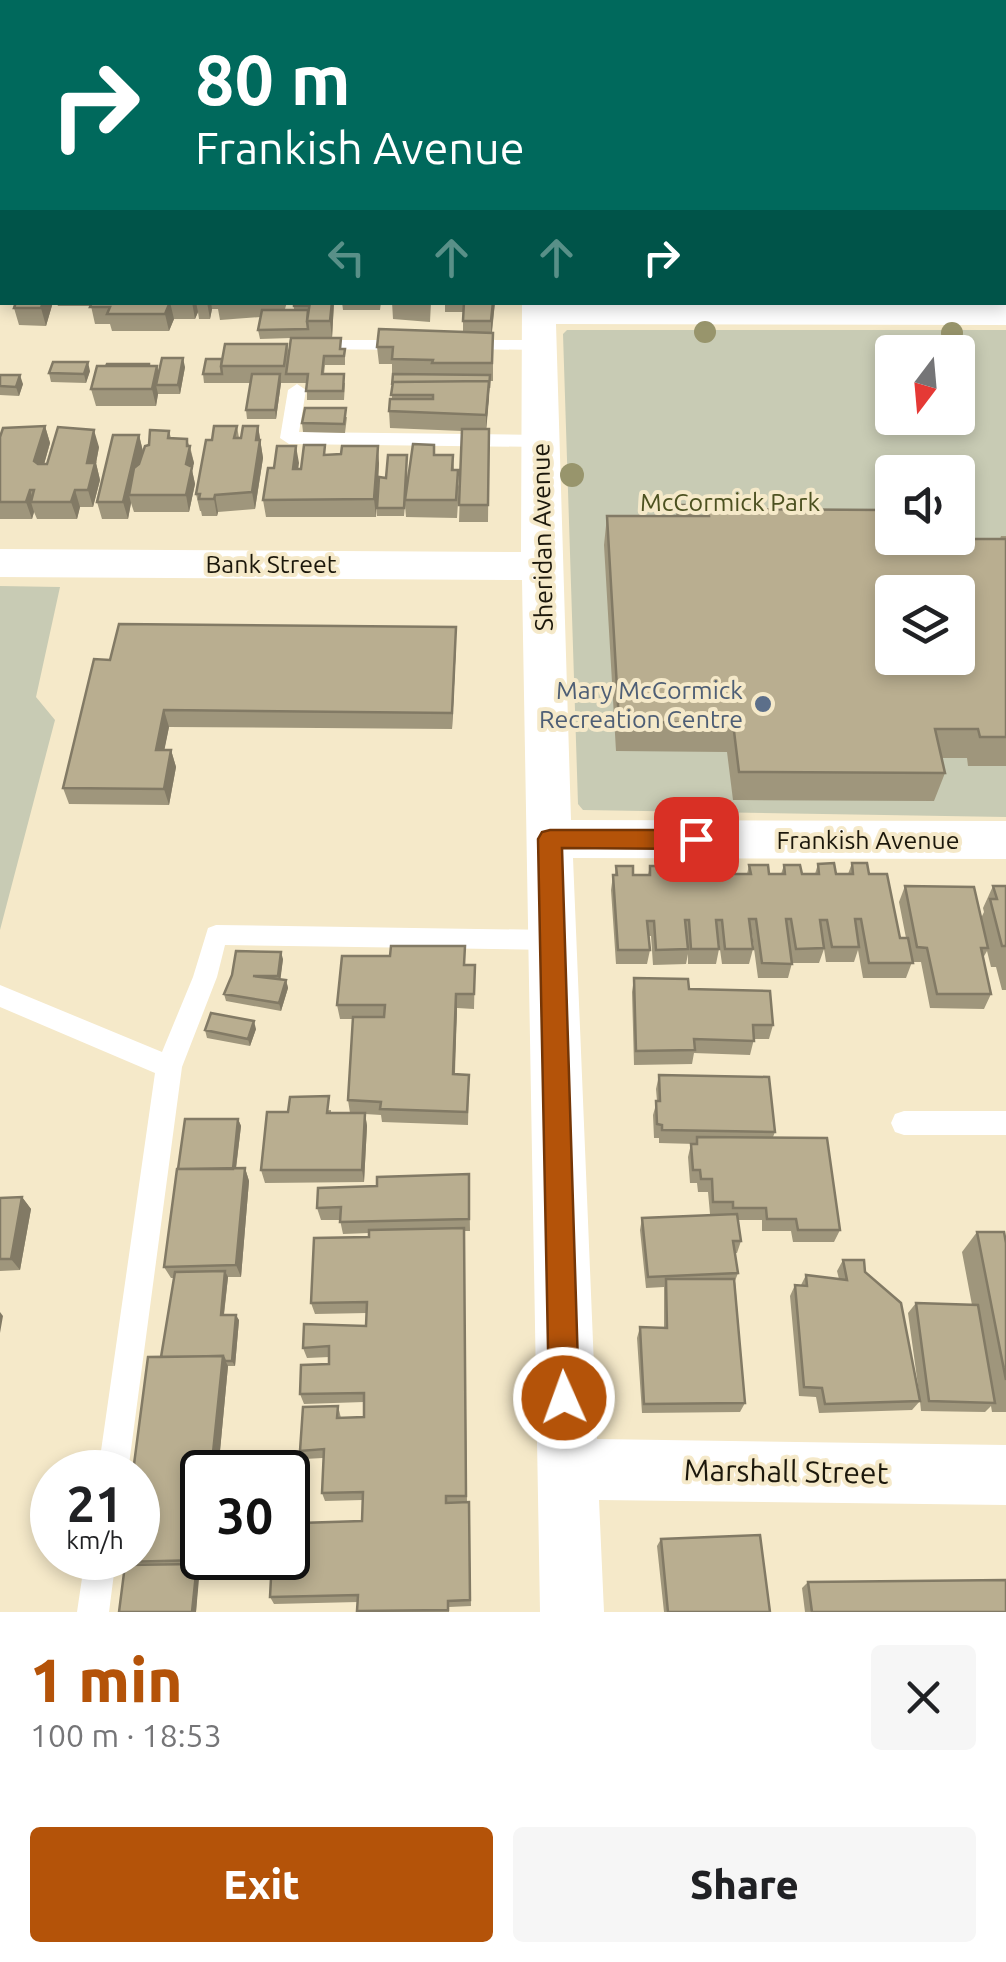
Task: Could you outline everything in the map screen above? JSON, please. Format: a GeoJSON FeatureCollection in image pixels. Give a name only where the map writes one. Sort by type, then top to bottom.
{"type":"FeatureCollection","features":[{"type":"Feature","properties":{"kind":"street"},"geometry":{"type":"LineString","coordinates":[[540,321],[1006,316]]}},
{"type":"Feature","properties":{"kind":"street","name":"Sheridan Avenue"},"geometry":{"type":"LineString","coordinates":[[540,321],[541,566],[572,1612]]}},
{"type":"Feature","properties":{"kind":"street","name":"Bank Street"},"geometry":{"type":"LineString","coordinates":[[0,563],[541,566]]}},
{"type":"Feature","properties":{"kind":"street","name":"Frankish Avenue"},"geometry":{"type":"LineString","coordinates":[[550,839],[1006,840]]}},
{"type":"Feature","properties":{"kind":"street","name":"Marshall Street"},"geometry":{"type":"LineString","coordinates":[[565,1469],[1006,1476]]}},
{"type":"Feature","properties":{"kind":"lane"},"geometry":{"type":"LineString","coordinates":[[442,345],[540,321]]}},
{"type":"Feature","properties":{"kind":"lane"},"geometry":{"type":"LineString","coordinates":[[290,345],[423,345]]}},
{"type":"Feature","properties":{"kind":"lane"},"geometry":{"type":"LineString","coordinates":[[297,390],[288,438],[541,442]]}},
{"type":"Feature","properties":{"kind":"lane"},"geometry":{"type":"LineString","coordinates":[[116,1450],[169,1067],[205,977],[216,935],[551,940]]}},
{"type":"Feature","properties":{"kind":"lane"},"geometry":{"type":"LineString","coordinates":[[0,996],[169,1067]]}},
{"type":"Feature","properties":{"kind":"lane"},"geometry":{"type":"LineString","coordinates":[[904,1123],[1006,1122]]}},
{"type":"Feature","properties":{"kind":"lane"},"geometry":{"type":"LineString","coordinates":[[93,1612],[98,1580]]}},
{"type":"Feature","properties":{"kind":"green space","name":"McCormick Park"},"geometry":{"type":"Polygon","coordinates":[[[567,330],[1006,330],[1006,817],[583,810],[578,804],[563,334],[567,330]]]}},
{"type":"Feature","properties":{"kind":"green space"},"geometry":{"type":"Polygon","coordinates":[[[0,586],[60,587],[36,697],[55,720],[0,930],[0,586]]]}},
{"type":"Feature","properties":{"kind":"building"},"geometry":{"type":"Polygon","coordinates":[[[15,305],[42,305],[41,308],[14,308],[15,305]]]}},
{"type":"Feature","properties":{"kind":"building"},"geometry":{"type":"Polygon","coordinates":[[[169,305],[165,314],[107,314],[110,307],[90,307],[169,305]]]}},
{"type":"Feature","properties":{"kind":"building"},"geometry":{"type":"Polygon","coordinates":[[[310,305],[332,305],[330,321],[307,321],[310,305]]]}},
{"type":"Feature","properties":{"kind":"building"},"geometry":{"type":"Polygon","coordinates":[[[464,305],[493,305],[491,321],[463,321],[464,305]]]}},
{"type":"Feature","properties":{"kind":"building"},"geometry":{"type":"Polygon","coordinates":[[[262,310],[308,310],[308,329],[258,330],[262,310]]]}},
{"type":"Feature","properties":{"kind":"building"},"geometry":{"type":"Polygon","coordinates":[[[379,329],[493,333],[492,363],[392,359],[393,347],[377,347],[379,329]]]}},
{"type":"Feature","properties":{"kind":"building"},"geometry":{"type":"Polygon","coordinates":[[[291,338],[341,338],[344,356],[324,356],[322,374],[344,374],[343,391],[306,391],[308,374],[286,374],[291,338]]]}},
{"type":"Feature","properties":{"kind":"building"},"geometry":{"type":"Polygon","coordinates":[[[225,344],[287,344],[284,366],[221,366],[225,344]]]}},
{"type":"Feature","properties":{"kind":"building"},"geometry":{"type":"Polygon","coordinates":[[[162,358],[183,358],[178,385],[156,385],[162,358]]]}},
{"type":"Feature","properties":{"kind":"building"},"geometry":{"type":"Polygon","coordinates":[[[206,359],[222,359],[222,374],[203,374],[206,359]]]}},
{"type":"Feature","properties":{"kind":"building"},"geometry":{"type":"Polygon","coordinates":[[[53,362],[88,362],[84,374],[49,373],[53,362]]]}},
{"type":"Feature","properties":{"kind":"building"},"geometry":{"type":"Polygon","coordinates":[[[149,364],[149,366],[106,366],[149,364]]]}},
{"type":"Feature","properties":{"kind":"building"},"geometry":{"type":"Polygon","coordinates":[[[97,366],[157,366],[152,389],[91,389],[97,366]]]}},
{"type":"Feature","properties":{"kind":"building"},"geometry":{"type":"Polygon","coordinates":[[[252,374],[280,374],[275,410],[246,410],[252,374]]]}},
{"type":"Feature","properties":{"kind":"building"},"geometry":{"type":"Polygon","coordinates":[[[393,374],[490,375],[489,388],[489,381],[392,385],[393,374]]]}},
{"type":"Feature","properties":{"kind":"building"},"geometry":{"type":"Polygon","coordinates":[[[0,375],[20,375],[16,387],[0,386],[0,375]]]}},
{"type":"Feature","properties":{"kind":"building"},"geometry":{"type":"Polygon","coordinates":[[[489,381],[486,415],[389,411],[390,399],[433,399],[433,395],[391,395],[393,382],[489,381]]]}},
{"type":"Feature","properties":{"kind":"building"},"geometry":{"type":"Polygon","coordinates":[[[305,408],[346,408],[344,424],[302,423],[305,408]]]}},
{"type":"Feature","properties":{"kind":"building"},"geometry":{"type":"Polygon","coordinates":[[[45,426],[34,461],[38,464],[47,464],[58,427],[94,430],[87,463],[95,463],[88,490],[75,490],[71,502],[31,502],[34,490],[30,490],[26,502],[0,502],[3,428],[45,426]]]}},
{"type":"Feature","properties":{"kind":"building"},"geometry":{"type":"Polygon","coordinates":[[[214,426],[237,426],[234,438],[241,438],[243,426],[258,426],[256,440],[260,440],[252,492],[215,495],[214,499],[199,499],[200,494],[196,494],[206,440],[212,440],[214,426]]]}},
{"type":"Feature","properties":{"kind":"building"},"geometry":{"type":"Polygon","coordinates":[[[462,429],[489,429],[488,505],[459,505],[462,429]]]}},
{"type":"Feature","properties":{"kind":"building"},"geometry":{"type":"Polygon","coordinates":[[[150,430],[169,431],[168,438],[187,439],[190,446],[186,464],[192,467],[186,495],[129,495],[134,468],[149,445],[150,430]]]}},
{"type":"Feature","properties":{"kind":"building"},"geometry":{"type":"Polygon","coordinates":[[[113,435],[139,435],[123,502],[97,502],[113,435]]]}},
{"type":"Feature","properties":{"kind":"building"},"geometry":{"type":"Polygon","coordinates":[[[413,444],[434,445],[434,455],[453,455],[452,470],[458,470],[456,500],[405,500],[413,444]]]}},
{"type":"Feature","properties":{"kind":"building"},"geometry":{"type":"Polygon","coordinates":[[[304,445],[325,445],[324,455],[341,454],[342,446],[378,446],[374,499],[263,500],[268,468],[274,468],[277,446],[296,446],[293,469],[301,469],[304,445]]]}},
{"type":"Feature","properties":{"kind":"building"},"geometry":{"type":"Polygon","coordinates":[[[388,455],[407,455],[404,508],[377,508],[379,477],[386,478],[388,455]]]}},
{"type":"Feature","properties":{"kind":"building"},"geometry":{"type":"Polygon","coordinates":[[[677,505],[694,505],[695,513],[678,513],[677,505]]]}},
{"type":"Feature","properties":{"kind":"building","name":"Mary McCormick Recreation Centre"},"geometry":{"type":"Polygon","coordinates":[[[708,509],[875,510],[875,555],[975,555],[975,539],[1006,539],[1006,737],[980,737],[978,729],[935,729],[945,773],[739,772],[733,723],[619,722],[607,516],[709,516],[708,509]]]}},
{"type":"Feature","properties":{"kind":"building"},"geometry":{"type":"Polygon","coordinates":[[[119,624],[456,627],[452,713],[164,710],[156,750],[171,750],[164,789],[63,788],[94,659],[110,660],[119,624]]]}},
{"type":"Feature","properties":{"kind":"building"},"geometry":{"type":"Polygon","coordinates":[[[834,863],[836,874],[853,874],[852,863],[867,863],[869,874],[887,874],[900,938],[908,938],[913,963],[869,963],[861,919],[855,919],[859,947],[832,947],[827,920],[820,920],[824,948],[796,949],[791,919],[786,919],[792,964],[762,963],[756,919],[749,919],[753,949],[725,949],[722,920],[716,920],[719,949],[691,949],[689,920],[685,920],[688,949],[656,950],[654,921],[647,921],[650,950],[618,950],[613,875],[617,875],[616,866],[633,866],[633,875],[650,875],[650,866],[666,866],[667,875],[682,875],[680,866],[700,866],[700,874],[717,874],[716,865],[733,865],[735,874],[751,874],[749,865],[768,865],[769,874],[785,874],[784,865],[800,865],[802,874],[819,874],[818,864],[834,863]]]}},
{"type":"Feature","properties":{"kind":"building"},"geometry":{"type":"Polygon","coordinates":[[[905,886],[974,887],[988,948],[981,948],[991,994],[937,994],[927,948],[917,947],[905,886]]]}},
{"type":"Feature","properties":{"kind":"building"},"geometry":{"type":"Polygon","coordinates":[[[993,886],[1006,886],[1006,946],[1002,946],[990,899],[997,899],[993,886]]]}},
{"type":"Feature","properties":{"kind":"building"},"geometry":{"type":"Polygon","coordinates":[[[391,946],[465,946],[464,965],[475,965],[474,994],[456,994],[453,1074],[469,1075],[467,1112],[380,1109],[381,1102],[348,1100],[353,1017],[384,1017],[385,1005],[337,1005],[342,956],[390,956],[391,946]]]}},
{"type":"Feature","properties":{"kind":"building"},"geometry":{"type":"Polygon","coordinates":[[[236,951],[281,952],[278,976],[253,976],[286,980],[279,1003],[224,994],[236,951]]]}},
{"type":"Feature","properties":{"kind":"building"},"geometry":{"type":"Polygon","coordinates":[[[634,978],[688,979],[689,989],[770,991],[773,1025],[753,1025],[754,1041],[694,1039],[695,1050],[636,1051],[634,978]]]}},
{"type":"Feature","properties":{"kind":"building"},"geometry":{"type":"Polygon","coordinates":[[[211,1013],[254,1021],[248,1039],[205,1030],[211,1013]]]}},
{"type":"Feature","properties":{"kind":"building"},"geometry":{"type":"Polygon","coordinates":[[[659,1075],[769,1077],[775,1132],[662,1130],[662,1125],[657,1124],[659,1075]]]}},
{"type":"Feature","properties":{"kind":"building"},"geometry":{"type":"Polygon","coordinates":[[[329,1096],[327,1113],[365,1113],[362,1170],[261,1170],[267,1112],[288,1112],[290,1097],[329,1096]]]}},
{"type":"Feature","properties":{"kind":"building"},"geometry":{"type":"Polygon","coordinates":[[[185,1119],[238,1119],[233,1169],[178,1169],[185,1119]]]}},
{"type":"Feature","properties":{"kind":"building"},"geometry":{"type":"Polygon","coordinates":[[[697,1137],[827,1138],[840,1230],[798,1230],[796,1219],[767,1219],[766,1208],[733,1208],[733,1202],[713,1202],[712,1179],[701,1179],[700,1170],[693,1170],[691,1144],[697,1144],[697,1137]]]}},
{"type":"Feature","properties":{"kind":"building"},"geometry":{"type":"Polygon","coordinates":[[[245,1168],[236,1265],[164,1267],[177,1169],[245,1168]]]}},
{"type":"Feature","properties":{"kind":"building"},"geometry":{"type":"Polygon","coordinates":[[[469,1174],[469,1219],[340,1222],[341,1207],[317,1208],[318,1188],[377,1186],[377,1177],[469,1174]]]}},
{"type":"Feature","properties":{"kind":"building"},"geometry":{"type":"Polygon","coordinates":[[[22,1197],[11,1259],[0,1259],[0,1198],[22,1197]]]}},
{"type":"Feature","properties":{"kind":"building"},"geometry":{"type":"Polygon","coordinates":[[[737,1214],[741,1241],[733,1241],[738,1273],[648,1277],[642,1218],[737,1214]]]}},
{"type":"Feature","properties":{"kind":"building"},"geometry":{"type":"Polygon","coordinates":[[[464,1228],[466,1496],[446,1496],[446,1503],[469,1502],[470,1600],[448,1601],[448,1610],[357,1611],[358,1595],[270,1597],[271,1580],[310,1580],[310,1523],[362,1521],[363,1492],[322,1493],[324,1449],[300,1450],[303,1407],[338,1406],[337,1418],[364,1417],[364,1393],[300,1394],[301,1365],[329,1364],[329,1346],[303,1348],[304,1324],[366,1326],[367,1302],[311,1303],[314,1238],[369,1237],[369,1230],[464,1228]]]}},
{"type":"Feature","properties":{"kind":"building"},"geometry":{"type":"Polygon","coordinates":[[[977,1232],[1004,1232],[1006,1380],[977,1232]]]}},
{"type":"Feature","properties":{"kind":"building"},"geometry":{"type":"Polygon","coordinates":[[[843,1260],[864,1260],[865,1272],[901,1303],[920,1401],[825,1404],[822,1388],[804,1387],[795,1285],[807,1286],[806,1275],[847,1280],[843,1260]]]}},
{"type":"Feature","properties":{"kind":"building"},"geometry":{"type":"Polygon","coordinates":[[[225,1271],[221,1315],[236,1315],[232,1361],[225,1361],[223,1356],[161,1357],[175,1272],[225,1271]]]}},
{"type":"Feature","properties":{"kind":"building"},"geometry":{"type":"Polygon","coordinates":[[[666,1279],[734,1279],[745,1403],[644,1404],[640,1327],[667,1328],[666,1279]]]}},
{"type":"Feature","properties":{"kind":"building"},"geometry":{"type":"Polygon","coordinates":[[[916,1303],[978,1305],[995,1403],[929,1401],[916,1303]]]}},
{"type":"Feature","properties":{"kind":"building"},"geometry":{"type":"Polygon","coordinates":[[[223,1356],[213,1450],[180,1450],[180,1561],[160,1561],[160,1450],[136,1450],[148,1357],[223,1356]]]}},
{"type":"Feature","properties":{"kind":"building"},"geometry":{"type":"Polygon","coordinates":[[[760,1535],[770,1612],[668,1612],[661,1539],[760,1535]]]}},
{"type":"Feature","properties":{"kind":"building"},"geometry":{"type":"Polygon","coordinates":[[[180,1564],[180,1580],[195,1580],[192,1612],[119,1612],[123,1580],[160,1580],[160,1565],[180,1564]]]}},
{"type":"Feature","properties":{"kind":"building"},"geometry":{"type":"Polygon","coordinates":[[[1006,1580],[1006,1612],[812,1612],[808,1582],[1006,1580]]]}},
{"type":"Feature","properties":{"kind":"place","name":"Mary McCormick Recreation Centre"},"geometry":{"type":"Point","coordinates":[763,704]}},
{"type":"Feature","properties":{"kind":"route"},"geometry":{"type":"LineString","coordinates":[[564,1398],[550,839],[696,839]]}}]}
